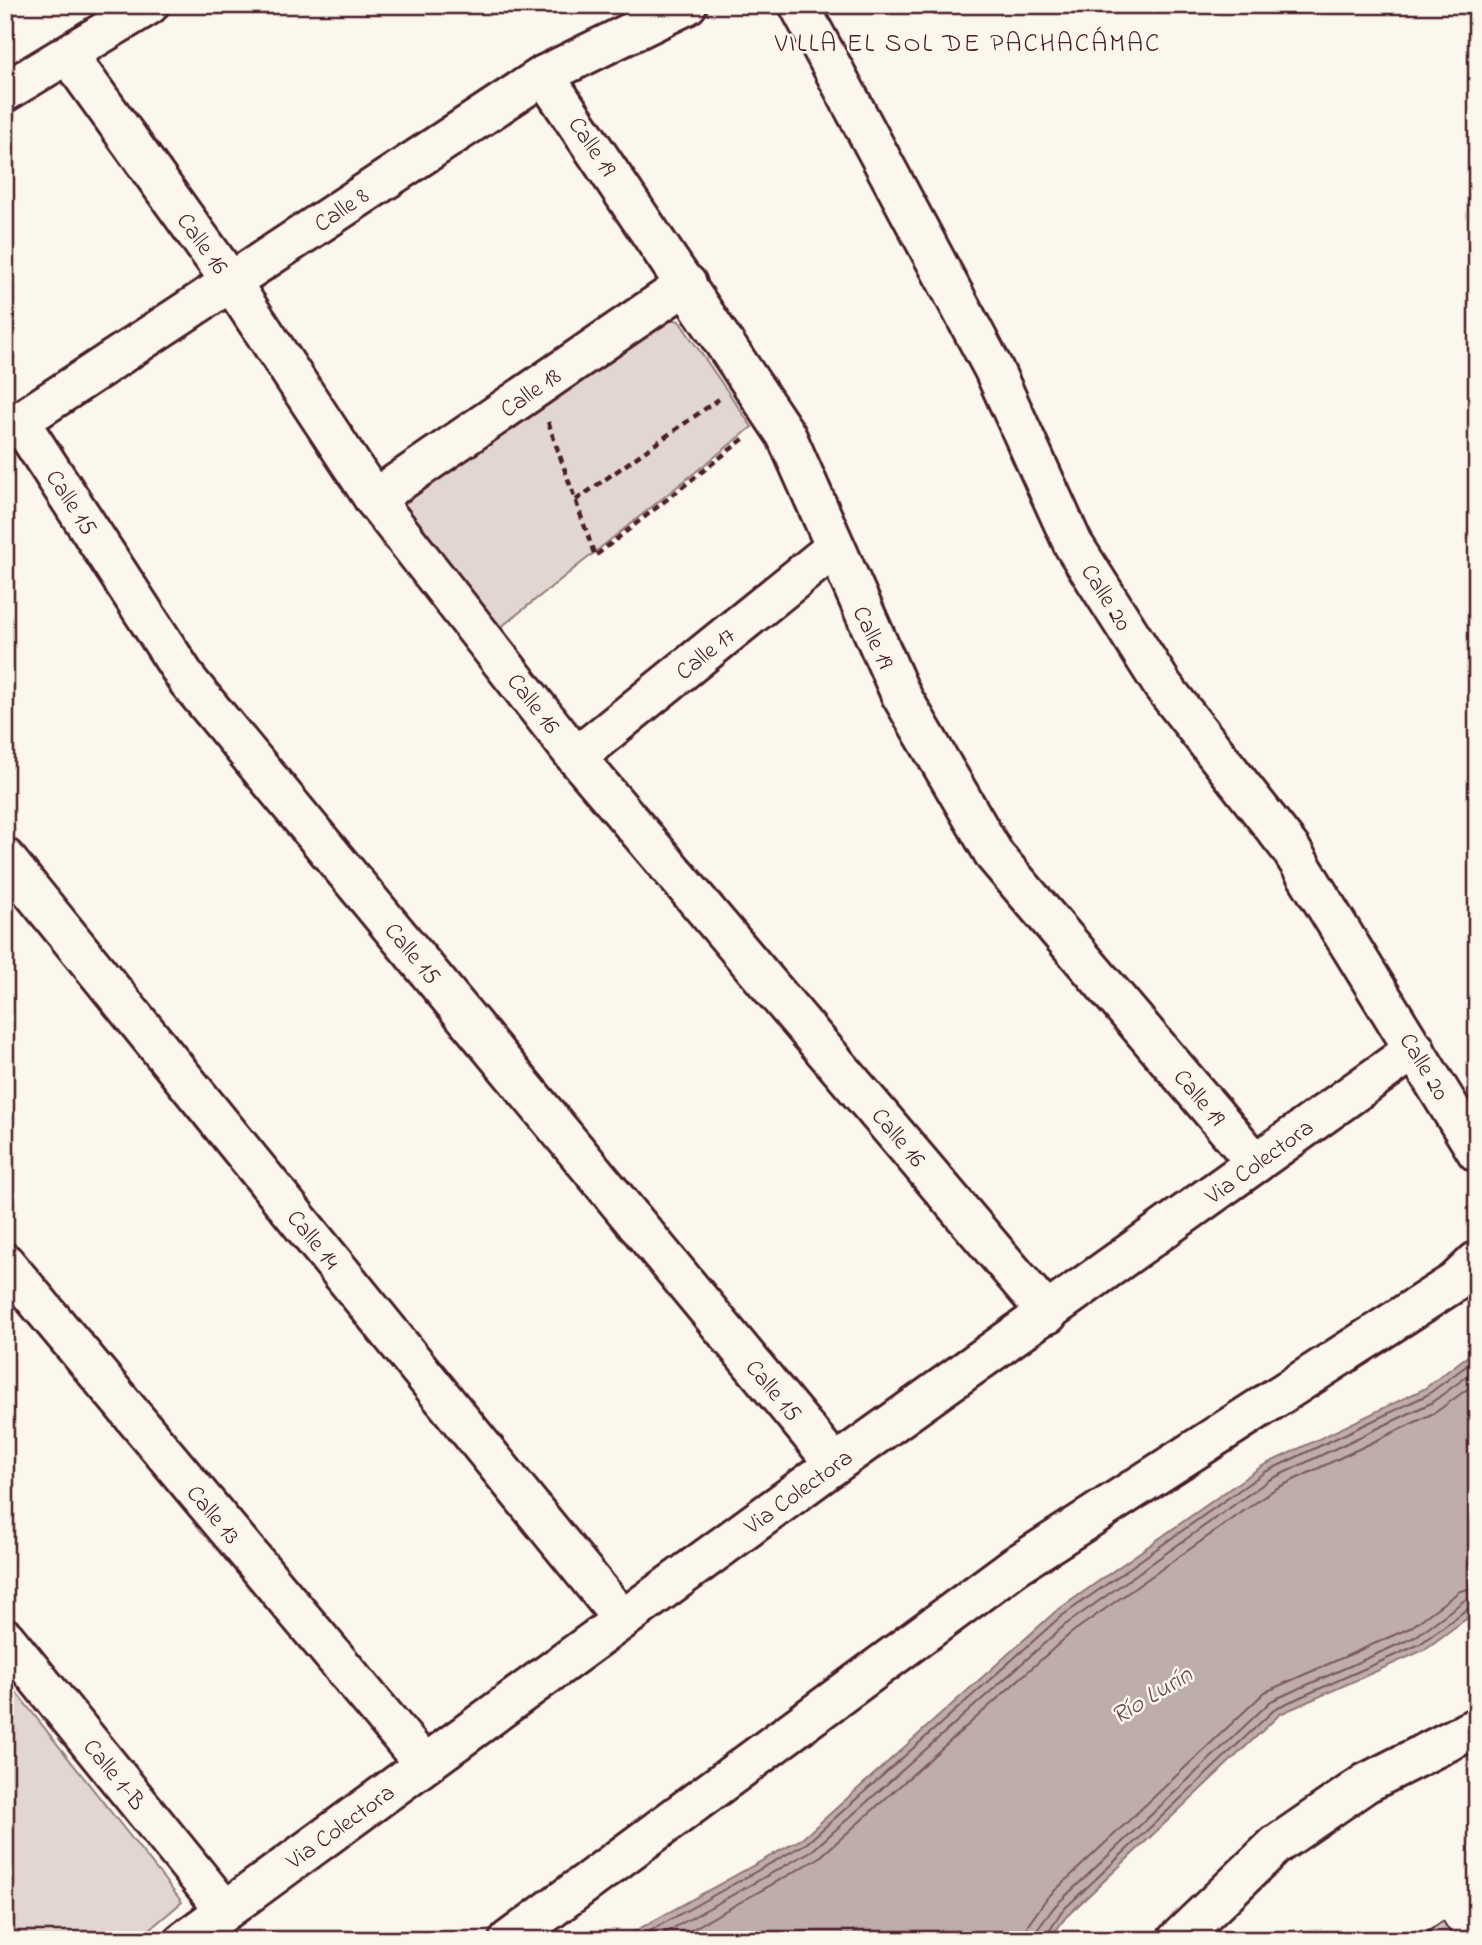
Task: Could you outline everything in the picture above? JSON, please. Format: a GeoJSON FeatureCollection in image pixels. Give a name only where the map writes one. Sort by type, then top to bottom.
{"type":"FeatureCollection","features":[{"type":"Feature","properties":{"kind":"street"},"geometry":{"type":"LineString","coordinates":[[5,92],[149,5]]}},
{"type":"Feature","properties":{"kind":"street","name":"Calle 8"},"geometry":{"type":"LineString","coordinates":[[13,426],[544,75],[687,5]]}},
{"type":"Feature","properties":{"kind":"street","name":"Calle 20"},"geometry":{"type":"LineString","coordinates":[[799,5],[993,368],[1073,544],[1163,686],[1290,848],[1477,1152]]}},
{"type":"Feature","properties":{"kind":"street","name":"Calle 16"},"geometry":{"type":"LineString","coordinates":[[68,55],[231,282],[374,499],[576,757],[1048,1314]]}},
{"type":"Feature","properties":{"kind":"street","name":"Calle 19"},"geometry":{"type":"LineString","coordinates":[[544,75],[786,435],[833,549],[901,695],[995,856],[1256,1163]]}},
{"type":"Feature","properties":{"kind":"street","name":"Calle 18"},"geometry":{"type":"LineString","coordinates":[[374,499],[687,284]]}},
{"type":"Feature","properties":{"kind":"street","name":"Calle 15"},"geometry":{"type":"LineString","coordinates":[[13,426],[188,681],[835,1464]]}},
{"type":"Feature","properties":{"kind":"street","name":"Calle 17"},"geometry":{"type":"LineString","coordinates":[[576,757],[833,549]]}},
{"type":"Feature","properties":{"kind":"street","name":"Calle 14"},"geometry":{"type":"LineString","coordinates":[[5,858],[622,1619]]}},
{"type":"Feature","properties":{"kind":"street","name":"Via Colectora"},"geometry":{"type":"LineString","coordinates":[[184,1940],[835,1464],[1415,1049]]}},
{"type":"Feature","properties":{"kind":"street"},"geometry":{"type":"LineString","coordinates":[[509,1940],[1015,1566],[1455,1282],[1477,1261]]}},
{"type":"Feature","properties":{"kind":"street","name":"Calle 13"},"geometry":{"type":"LineString","coordinates":[[5,1264],[424,1764]]}},
{"type":"Feature","properties":{"kind":"street","name":"Calle 1-B"},"geometry":{"type":"LineString","coordinates":[[5,1638],[225,1910]]}},
{"type":"Feature","properties":{"kind":"street"},"geometry":{"type":"LineString","coordinates":[[1177,1940],[1276,1845],[1366,1783],[1477,1727]]}},
{"type":"Feature","properties":{"kind":"path"},"geometry":{"type":"LineString","coordinates":[[576,500],[748,378]]}},
{"type":"Feature","properties":{"kind":"path"},"geometry":{"type":"LineString","coordinates":[[536,388],[595,556],[773,416]]}},
{"type":"Feature","properties":{"kind":"shaded area"},"geometry":{"type":"Polygon","coordinates":[[[664,317],[679,321],[752,427],[501,627],[398,505],[664,317]]]}},
{"type":"Feature","properties":{"kind":"shaded area"},"geometry":{"type":"Polygon","coordinates":[[[5,1678],[182,1902],[137,1940],[5,1940],[5,1678]]]}},
{"type":"Feature","properties":{"kind":"water","name":"Río Lurín"},"geometry":{"type":"Polygon","coordinates":[[[1477,1349],[1477,1611],[1424,1650],[1280,1714],[1066,1917],[1049,1940],[619,1940],[803,1838],[1055,1612],[1262,1466],[1424,1389],[1477,1349]]]}},
{"type":"Feature","properties":{"kind":"building"},"geometry":{"type":"Polygon","coordinates":[[[1443,1921],[1455,1940],[1416,1940],[1443,1921]]]}},
{"type":"Feature","properties":{"kind":"district","name":"VILLA EL SOL DE PACHACÁMAC"},"geometry":{"type":"Point","coordinates":[968,42]}}]}
